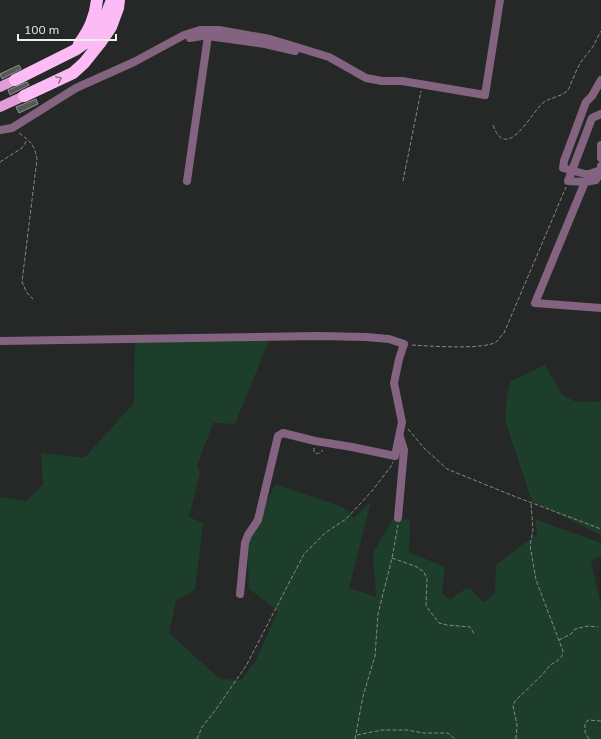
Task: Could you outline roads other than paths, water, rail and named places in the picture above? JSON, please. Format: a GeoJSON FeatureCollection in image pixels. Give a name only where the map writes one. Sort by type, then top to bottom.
{"type":"FeatureCollection","features":[{"type":"Feature","properties":{"kind":"highway"},"geometry":{"type":"LineString","coordinates":[[75,50],[91,26],[96,11],[97,0]]}},
{"type":"Feature","properties":{"kind":"highway"},"geometry":{"type":"LineString","coordinates":[[15,80],[75,50],[95,36],[117,2]]}},
{"type":"Feature","properties":{"kind":"highway"},"geometry":{"type":"LineString","coordinates":[[24,96],[73,72],[84,63],[111,27],[117,2]]}},
{"type":"Feature","properties":{"kind":"main road"},"geometry":{"type":"LineString","coordinates":[[0,87],[15,80]]}},
{"type":"Feature","properties":{"kind":"main road"},"geometry":{"type":"LineString","coordinates":[[0,107],[24,96]]}},
{"type":"Feature","properties":{"kind":"street"},"geometry":{"type":"LineString","coordinates":[[0,130],[12,128],[76,88],[134,62],[184,35],[200,30],[219,30],[270,39],[329,56],[366,78],[382,81],[402,81],[485,95],[500,0]]}},
{"type":"Feature","properties":{"kind":"street"},"geometry":{"type":"LineString","coordinates":[[163,46],[193,36],[208,36],[320,54]]}},
{"type":"Feature","properties":{"kind":"street"},"geometry":{"type":"LineString","coordinates":[[187,181],[208,36]]}},
{"type":"Feature","properties":{"kind":"street"},"geometry":{"type":"LineString","coordinates":[[601,80],[592,96],[586,102],[564,161],[563,168],[585,174],[601,170]]}},
{"type":"Feature","properties":{"kind":"street"},"geometry":{"type":"LineString","coordinates":[[601,114],[592,118],[568,181],[585,182],[596,180],[601,170],[601,166]]}},
{"type":"Feature","properties":{"kind":"street"},"geometry":{"type":"LineString","coordinates":[[601,145],[601,158]]}},
{"type":"Feature","properties":{"kind":"street"},"geometry":{"type":"LineString","coordinates":[[585,182],[535,303],[601,308]]}},
{"type":"Feature","properties":{"kind":"street"},"geometry":{"type":"LineString","coordinates":[[0,341],[318,336],[366,337],[389,340],[404,344],[394,383],[402,422],[395,456],[315,441],[283,433],[278,436],[258,520],[245,542],[240,594]]}},
{"type":"Feature","properties":{"kind":"street"},"geometry":{"type":"LineString","coordinates":[[398,518],[404,450],[400,436]]}}]}
